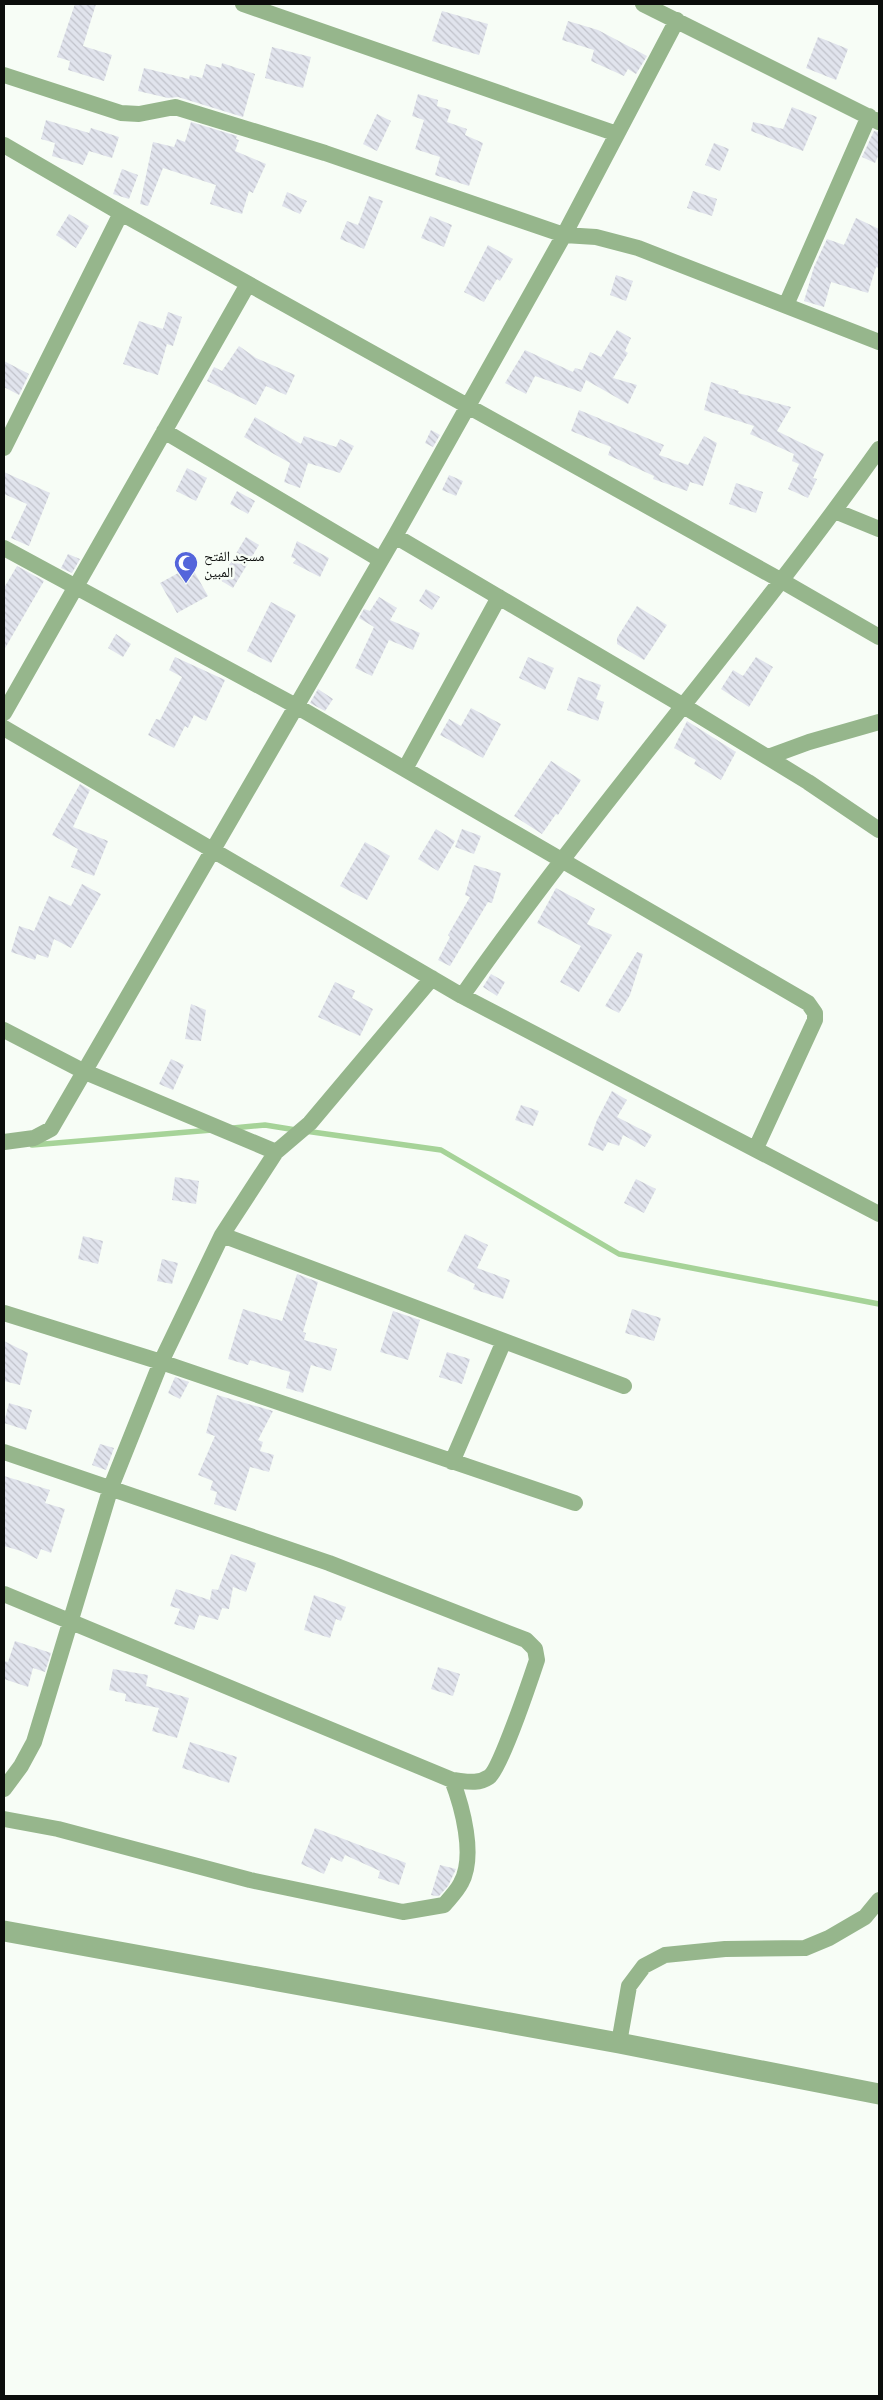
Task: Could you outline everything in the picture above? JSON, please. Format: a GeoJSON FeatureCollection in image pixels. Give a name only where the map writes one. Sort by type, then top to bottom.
{"type":"FeatureCollection","features":[{"type":"Feature","properties":{"kind":"street"},"geometry":{"type":"LineString","coordinates":[[243,4],[617,134]]}},
{"type":"Feature","properties":{"kind":"street"},"geometry":{"type":"LineString","coordinates":[[643,4],[874,119],[786,305]]}},
{"type":"Feature","properties":{"kind":"street"},"geometry":{"type":"LineString","coordinates":[[4,1142],[34,1138],[51,1129],[211,850],[395,536],[466,405],[564,234],[677,20]]}},
{"type":"Feature","properties":{"kind":"street"},"geometry":{"type":"LineString","coordinates":[[4,75],[121,113],[139,114],[175,107],[325,153],[564,234],[596,237],[638,248],[879,342]]}},
{"type":"Feature","properties":{"kind":"street"},"geometry":{"type":"LineString","coordinates":[[4,145],[121,213],[782,581],[879,637]]}},
{"type":"Feature","properties":{"kind":"street"},"geometry":{"type":"LineString","coordinates":[[4,448],[121,213]]}},
{"type":"Feature","properties":{"kind":"street"},"geometry":{"type":"LineString","coordinates":[[4,714],[74,587],[248,284]]}},
{"type":"Feature","properties":{"kind":"street"},"geometry":{"type":"LineString","coordinates":[[164,431],[381,560]]}},
{"type":"Feature","properties":{"kind":"street"},"geometry":{"type":"LineString","coordinates":[[462,996],[510,926],[682,705],[782,581],[879,449]]}},
{"type":"Feature","properties":{"kind":"street"},"geometry":{"type":"LineString","coordinates":[[835,511],[879,529]]}},
{"type":"Feature","properties":{"kind":"street"},"geometry":{"type":"LineString","coordinates":[[395,536],[500,596],[768,757],[879,830]]}},
{"type":"Feature","properties":{"kind":"street"},"geometry":{"type":"LineString","coordinates":[[4,548],[296,706],[808,1003],[815,1013],[815,1020],[756,1148]]}},
{"type":"Feature","properties":{"kind":"street"},"geometry":{"type":"LineString","coordinates":[[405,769],[500,596]]}},
{"type":"Feature","properties":{"kind":"street"},"geometry":{"type":"LineString","coordinates":[[768,757],[809,742],[879,722]]}},
{"type":"Feature","properties":{"kind":"street"},"geometry":{"type":"LineString","coordinates":[[4,728],[462,996],[756,1148],[879,1214]]}},
{"type":"Feature","properties":{"kind":"street"},"geometry":{"type":"LineString","coordinates":[[4,1788],[21,1766],[34,1742],[72,1622],[111,1487],[161,1362],[222,1235],[276,1152],[310,1123],[432,978]]}},
{"type":"Feature","properties":{"kind":"street"},"geometry":{"type":"LineString","coordinates":[[4,1030],[83,1071],[276,1152]]}},
{"type":"Feature","properties":{"kind":"street"},"geometry":{"type":"LineString","coordinates":[[222,1235],[624,1386]]}},
{"type":"Feature","properties":{"kind":"street"},"geometry":{"type":"LineString","coordinates":[[4,1313],[161,1362],[575,1504]]}},
{"type":"Feature","properties":{"kind":"street"},"geometry":{"type":"LineString","coordinates":[[452,1462],[504,1341]]}},
{"type":"Feature","properties":{"kind":"street"},"geometry":{"type":"LineString","coordinates":[[4,1452],[329,1563],[526,1640],[535,1649],[537,1660],[506,1745],[491,1776],[477,1783],[452,1780],[4,1594]]}},
{"type":"Feature","properties":{"kind":"street"},"geometry":{"type":"LineString","coordinates":[[4,1819],[58,1830],[250,1880],[403,1912],[444,1905],[462,1882],[469,1846],[460,1800],[452,1780]]}},
{"type":"Feature","properties":{"kind":"street"},"geometry":{"type":"LineString","coordinates":[[619,2043],[629,1986],[644,1966],[665,1955],[725,1949],[805,1948],[829,1938],[865,1917],[879,1900]]}},
{"type":"Feature","properties":{"kind":"street"},"geometry":{"type":"LineString","coordinates":[[4,1931],[619,2043],[879,2094]]}},
{"type":"Feature","properties":{"kind":"building"},"geometry":{"type":"Polygon","coordinates":[[[75,4],[96,4],[83,46],[112,55],[104,81],[68,70],[70,61],[57,57],[75,4]]]}},
{"type":"Feature","properties":{"kind":"building"},"geometry":{"type":"Polygon","coordinates":[[[442,11],[488,24],[479,55],[432,41],[442,11]]]}},
{"type":"Feature","properties":{"kind":"building"},"geometry":{"type":"Polygon","coordinates":[[[568,21],[598,30],[647,56],[636,74],[628,69],[624,76],[591,61],[594,50],[562,40],[568,21]]]}},
{"type":"Feature","properties":{"kind":"building"},"geometry":{"type":"Polygon","coordinates":[[[818,37],[848,49],[836,80],[806,68],[818,37]]]}},
{"type":"Feature","properties":{"kind":"building"},"geometry":{"type":"Polygon","coordinates":[[[272,47],[311,57],[303,88],[265,78],[272,47]]]}},
{"type":"Feature","properties":{"kind":"building"},"geometry":{"type":"Polygon","coordinates":[[[222,63],[255,74],[243,117],[178,97],[168,98],[138,91],[144,68],[189,79],[190,75],[202,78],[206,64],[221,68],[222,63]]]}},
{"type":"Feature","properties":{"kind":"building"},"geometry":{"type":"Polygon","coordinates":[[[418,94],[438,100],[437,106],[451,110],[447,122],[467,129],[465,135],[483,143],[469,186],[435,175],[440,157],[415,149],[424,120],[412,116],[418,94]]]}},
{"type":"Feature","properties":{"kind":"building"},"geometry":{"type":"Polygon","coordinates":[[[792,107],[817,117],[803,151],[751,131],[753,122],[783,129],[792,107]]]}},
{"type":"Feature","properties":{"kind":"building"},"geometry":{"type":"Polygon","coordinates":[[[377,114],[391,121],[377,151],[363,144],[377,114]]]}},
{"type":"Feature","properties":{"kind":"building"},"geometry":{"type":"Polygon","coordinates":[[[46,120],[89,133],[91,128],[119,137],[112,158],[89,151],[83,165],[52,156],[55,143],[41,139],[46,120]]]}},
{"type":"Feature","properties":{"kind":"building"},"geometry":{"type":"Polygon","coordinates":[[[191,122],[237,136],[236,139],[239,140],[235,151],[266,164],[253,193],[249,191],[242,214],[210,204],[216,185],[163,168],[148,206],[140,204],[153,142],[174,147],[177,139],[185,142],[191,122]]]}},
{"type":"Feature","properties":{"kind":"building"},"geometry":{"type":"Polygon","coordinates":[[[874,131],[879,132],[879,154],[875,163],[862,157],[874,131]]]}},
{"type":"Feature","properties":{"kind":"building"},"geometry":{"type":"Polygon","coordinates":[[[714,143],[729,149],[720,171],[705,165],[714,143]]]}},
{"type":"Feature","properties":{"kind":"building"},"geometry":{"type":"Polygon","coordinates":[[[122,169],[138,175],[129,199],[113,194],[122,169]]]}},
{"type":"Feature","properties":{"kind":"building"},"geometry":{"type":"Polygon","coordinates":[[[693,191],[717,199],[712,216],[687,208],[693,191]]]}},
{"type":"Feature","properties":{"kind":"building"},"geometry":{"type":"Polygon","coordinates":[[[287,192],[307,201],[300,214],[282,206],[287,192]]]}},
{"type":"Feature","properties":{"kind":"building"},"geometry":{"type":"Polygon","coordinates":[[[369,196],[383,201],[364,249],[340,239],[347,221],[358,225],[369,196]]]}},
{"type":"Feature","properties":{"kind":"building"},"geometry":{"type":"Polygon","coordinates":[[[69,214],[89,226],[76,248],[56,235],[69,214]]]}},
{"type":"Feature","properties":{"kind":"building"},"geometry":{"type":"Polygon","coordinates":[[[430,216],[452,225],[444,247],[421,238],[430,216]]]}},
{"type":"Feature","properties":{"kind":"building"},"geometry":{"type":"Polygon","coordinates":[[[856,218],[879,229],[879,268],[876,267],[868,293],[831,282],[824,307],[804,301],[814,267],[827,239],[844,245],[856,218]]]}},
{"type":"Feature","properties":{"kind":"building"},"geometry":{"type":"Polygon","coordinates":[[[488,245],[513,259],[500,281],[497,279],[484,302],[464,292],[488,245]]]}},
{"type":"Feature","properties":{"kind":"building"},"geometry":{"type":"Polygon","coordinates":[[[616,275],[633,281],[626,301],[610,295],[616,275]]]}},
{"type":"Feature","properties":{"kind":"building"},"geometry":{"type":"Polygon","coordinates":[[[168,312],[182,317],[173,346],[167,344],[158,375],[123,364],[139,321],[163,329],[168,312]]]}},
{"type":"Feature","properties":{"kind":"building"},"geometry":{"type":"Polygon","coordinates":[[[617,330],[631,338],[625,351],[628,353],[613,378],[637,385],[628,404],[586,380],[581,392],[535,376],[526,394],[505,383],[525,350],[573,372],[575,368],[582,370],[590,352],[601,357],[617,330]]]}},
{"type":"Feature","properties":{"kind":"building"},"geometry":{"type":"Polygon","coordinates":[[[239,346],[256,358],[295,375],[286,395],[266,386],[256,405],[207,381],[214,367],[222,371],[239,346]]]}},
{"type":"Feature","properties":{"kind":"building"},"geometry":{"type":"Polygon","coordinates":[[[4,361],[29,374],[19,395],[4,387],[4,361]]]}},
{"type":"Feature","properties":{"kind":"building"},"geometry":{"type":"Polygon","coordinates":[[[711,382],[739,391],[738,393],[791,407],[777,431],[824,454],[813,478],[817,479],[808,498],[788,489],[799,464],[792,461],[794,454],[750,434],[754,426],[704,410],[711,382]]]}},
{"type":"Feature","properties":{"kind":"building"},"geometry":{"type":"Polygon","coordinates":[[[579,410],[664,445],[659,455],[688,465],[704,436],[717,443],[703,486],[690,482],[687,491],[653,479],[654,476],[608,455],[611,447],[571,431],[579,410]]]}},
{"type":"Feature","properties":{"kind":"building"},"geometry":{"type":"Polygon","coordinates":[[[255,417],[301,444],[304,436],[336,447],[340,439],[354,446],[340,473],[308,463],[300,488],[284,482],[290,463],[244,437],[255,417]]]}},
{"type":"Feature","properties":{"kind":"building"},"geometry":{"type":"Polygon","coordinates":[[[431,430],[440,435],[433,447],[425,443],[431,430]]]}},
{"type":"Feature","properties":{"kind":"building"},"geometry":{"type":"Polygon","coordinates":[[[187,468],[207,478],[196,501],[176,491],[187,468]]]}},
{"type":"Feature","properties":{"kind":"building"},"geometry":{"type":"Polygon","coordinates":[[[4,472],[50,493],[29,546],[11,538],[27,504],[4,494],[4,472]]]}},
{"type":"Feature","properties":{"kind":"building"},"geometry":{"type":"Polygon","coordinates":[[[449,475],[463,481],[456,496],[442,490],[449,475]]]}},
{"type":"Feature","properties":{"kind":"building"},"geometry":{"type":"Polygon","coordinates":[[[736,483],[763,492],[756,513],[729,504],[736,483]]]}},
{"type":"Feature","properties":{"kind":"building"},"geometry":{"type":"Polygon","coordinates":[[[237,491],[255,501],[248,514],[230,504],[237,491]]]}},
{"type":"Feature","properties":{"kind":"building"},"geometry":{"type":"Polygon","coordinates":[[[246,537],[259,545],[233,588],[220,580],[246,537]]]}},
{"type":"Feature","properties":{"kind":"building"},"geometry":{"type":"Polygon","coordinates":[[[297,541],[329,558],[320,577],[293,563],[296,559],[291,557],[297,541]]]}},
{"type":"Feature","properties":{"kind":"building"},"geometry":{"type":"Polygon","coordinates":[[[68,554],[80,559],[72,573],[61,568],[68,554]]]}},
{"type":"Feature","properties":{"kind":"building"},"geometry":{"type":"Polygon","coordinates":[[[17,566],[44,581],[4,650],[4,588],[17,566]]]}},
{"type":"Feature","properties":{"kind":"building"},"geometry":{"type":"Polygon","coordinates":[[[191,566],[208,596],[177,613],[160,583],[191,566]]]}},
{"type":"Feature","properties":{"kind":"building"},"geometry":{"type":"Polygon","coordinates":[[[426,589],[440,597],[432,610],[419,601],[426,589]]]}},
{"type":"Feature","properties":{"kind":"building"},"geometry":{"type":"Polygon","coordinates":[[[379,597],[397,608],[390,620],[420,633],[413,650],[389,640],[372,676],[355,668],[374,627],[359,618],[364,609],[370,611],[379,597]]]}},
{"type":"Feature","properties":{"kind":"building"},"geometry":{"type":"Polygon","coordinates":[[[271,602],[296,615],[271,663],[247,651],[271,602]]]}},
{"type":"Feature","properties":{"kind":"building"},"geometry":{"type":"Polygon","coordinates":[[[637,606],[667,625],[644,660],[617,644],[617,638],[637,606]]]}},
{"type":"Feature","properties":{"kind":"building"},"geometry":{"type":"Polygon","coordinates":[[[116,634],[131,644],[123,657],[108,648],[116,634]]]}},
{"type":"Feature","properties":{"kind":"building"},"geometry":{"type":"Polygon","coordinates":[[[175,657],[225,680],[206,721],[194,715],[188,728],[185,726],[174,748],[148,735],[156,719],[160,720],[182,677],[169,670],[175,657]]]}},
{"type":"Feature","properties":{"kind":"building"},"geometry":{"type":"Polygon","coordinates":[[[528,657],[554,668],[545,690],[519,678],[528,657]]]}},
{"type":"Feature","properties":{"kind":"building"},"geometry":{"type":"Polygon","coordinates":[[[756,657],[773,667],[749,707],[721,689],[733,670],[743,676],[756,657]]]}},
{"type":"Feature","properties":{"kind":"building"},"geometry":{"type":"Polygon","coordinates":[[[578,677],[601,685],[596,699],[604,702],[598,721],[567,710],[578,677]]]}},
{"type":"Feature","properties":{"kind":"building"},"geometry":{"type":"Polygon","coordinates":[[[318,689],[333,699],[325,711],[310,703],[318,689]]]}},
{"type":"Feature","properties":{"kind":"building"},"geometry":{"type":"Polygon","coordinates":[[[471,708],[501,724],[483,758],[440,735],[449,719],[461,726],[471,708]]]}},
{"type":"Feature","properties":{"kind":"building"},"geometry":{"type":"Polygon","coordinates":[[[687,721],[736,752],[721,780],[694,764],[696,760],[674,748],[687,721]]]}},
{"type":"Feature","properties":{"kind":"building"},"geometry":{"type":"Polygon","coordinates":[[[551,761],[581,780],[558,815],[556,814],[542,834],[514,816],[551,761]]]}},
{"type":"Feature","properties":{"kind":"building"},"geometry":{"type":"Polygon","coordinates":[[[80,784],[90,790],[73,827],[108,841],[94,876],[71,867],[78,849],[52,835],[80,784]]]}},
{"type":"Feature","properties":{"kind":"building"},"geometry":{"type":"Polygon","coordinates":[[[436,829],[455,841],[438,871],[418,859],[436,829]]]}},
{"type":"Feature","properties":{"kind":"building"},"geometry":{"type":"Polygon","coordinates":[[[462,829],[481,836],[474,854],[455,847],[462,829]]]}},
{"type":"Feature","properties":{"kind":"building"},"geometry":{"type":"Polygon","coordinates":[[[365,842],[390,856],[367,900],[340,886],[365,842]]]}},
{"type":"Feature","properties":{"kind":"building"},"geometry":{"type":"Polygon","coordinates":[[[474,865],[501,873],[492,903],[488,902],[450,966],[438,960],[450,937],[448,935],[470,897],[465,895],[474,865]]]}},
{"type":"Feature","properties":{"kind":"building"},"geometry":{"type":"Polygon","coordinates":[[[82,884],[101,894],[71,948],[54,939],[48,958],[37,954],[35,960],[11,952],[19,926],[34,931],[49,896],[71,906],[82,884]]]}},
{"type":"Feature","properties":{"kind":"building"},"geometry":{"type":"Polygon","coordinates":[[[556,888],[595,909],[587,924],[612,935],[579,992],[560,982],[581,946],[537,923],[556,888]]]}},
{"type":"Feature","properties":{"kind":"building"},"geometry":{"type":"Polygon","coordinates":[[[637,952],[643,954],[630,995],[619,1013],[605,1006],[637,952]]]}},
{"type":"Feature","properties":{"kind":"building"},"geometry":{"type":"Polygon","coordinates":[[[491,974],[505,982],[497,996],[483,987],[491,974]]]}},
{"type":"Feature","properties":{"kind":"building"},"geometry":{"type":"Polygon","coordinates":[[[335,982],[355,991],[352,998],[373,1009],[360,1036],[318,1017],[335,982]]]}},
{"type":"Feature","properties":{"kind":"building"},"geometry":{"type":"Polygon","coordinates":[[[191,1004],[206,1010],[201,1041],[185,1039],[191,1004]]]}},
{"type":"Feature","properties":{"kind":"building"},"geometry":{"type":"Polygon","coordinates":[[[171,1059],[184,1065],[173,1090],[159,1084],[171,1059]]]}},
{"type":"Feature","properties":{"kind":"building"},"geometry":{"type":"Polygon","coordinates":[[[612,1091],[627,1100],[617,1117],[652,1135],[645,1147],[623,1135],[619,1146],[608,1142],[603,1151],[588,1145],[597,1120],[612,1091]]]}},
{"type":"Feature","properties":{"kind":"building"},"geometry":{"type":"Polygon","coordinates":[[[521,1105],[539,1111],[533,1126],[515,1120],[521,1105]]]}},
{"type":"Feature","properties":{"kind":"building"},"geometry":{"type":"Polygon","coordinates":[[[175,1177],[199,1181],[196,1204],[172,1200],[175,1177]]]}},
{"type":"Feature","properties":{"kind":"building"},"geometry":{"type":"Polygon","coordinates":[[[636,1179],[656,1189],[644,1213],[624,1203],[636,1179]]]}},
{"type":"Feature","properties":{"kind":"building"},"geometry":{"type":"Polygon","coordinates":[[[465,1234],[488,1245],[477,1268],[510,1280],[503,1299],[473,1289],[475,1284],[447,1271],[465,1234]]]}},
{"type":"Feature","properties":{"kind":"building"},"geometry":{"type":"Polygon","coordinates":[[[83,1236],[103,1241],[98,1264],[78,1259],[83,1236]]]}},
{"type":"Feature","properties":{"kind":"building"},"geometry":{"type":"Polygon","coordinates":[[[162,1259],[178,1263],[172,1284],[157,1281],[162,1259]]]}},
{"type":"Feature","properties":{"kind":"building"},"geometry":{"type":"Polygon","coordinates":[[[297,1274],[318,1282],[303,1332],[306,1333],[304,1340],[337,1349],[331,1371],[311,1365],[303,1393],[286,1388],[290,1372],[250,1360],[248,1365],[228,1359],[243,1309],[282,1321],[297,1274]]]}},
{"type":"Feature","properties":{"kind":"building"},"geometry":{"type":"Polygon","coordinates":[[[632,1309],[661,1318],[654,1341],[625,1333],[632,1309]]]}},
{"type":"Feature","properties":{"kind":"building"},"geometry":{"type":"Polygon","coordinates":[[[393,1311],[420,1320],[408,1360],[380,1352],[393,1311]]]}},
{"type":"Feature","properties":{"kind":"building"},"geometry":{"type":"Polygon","coordinates":[[[4,1341],[28,1353],[20,1385],[4,1381],[4,1341]]]}},
{"type":"Feature","properties":{"kind":"building"},"geometry":{"type":"Polygon","coordinates":[[[447,1352],[470,1359],[462,1384],[439,1377],[447,1352]]]}},
{"type":"Feature","properties":{"kind":"building"},"geometry":{"type":"Polygon","coordinates":[[[175,1377],[189,1382],[180,1399],[168,1393],[175,1377]]]}},
{"type":"Feature","properties":{"kind":"building"},"geometry":{"type":"Polygon","coordinates":[[[217,1395],[273,1411],[258,1440],[263,1442],[260,1451],[274,1455],[269,1472],[250,1467],[236,1511],[214,1504],[217,1492],[210,1490],[213,1481],[198,1475],[215,1436],[206,1433],[217,1395]]]}},
{"type":"Feature","properties":{"kind":"building"},"geometry":{"type":"Polygon","coordinates":[[[9,1403],[32,1410],[26,1430],[4,1423],[9,1403]]]}},
{"type":"Feature","properties":{"kind":"building"},"geometry":{"type":"Polygon","coordinates":[[[100,1444],[114,1448],[106,1470],[92,1465],[100,1444]]]}},
{"type":"Feature","properties":{"kind":"building"},"geometry":{"type":"Polygon","coordinates":[[[4,1476],[50,1490],[45,1503],[65,1509],[51,1553],[41,1549],[37,1559],[21,1551],[4,1546],[4,1476]]]}},
{"type":"Feature","properties":{"kind":"building"},"geometry":{"type":"Polygon","coordinates":[[[231,1554],[256,1563],[246,1592],[233,1587],[229,1609],[222,1608],[218,1620],[199,1615],[194,1630],[174,1624],[180,1609],[170,1606],[176,1589],[210,1600],[212,1589],[218,1590],[231,1554]]]}},
{"type":"Feature","properties":{"kind":"building"},"geometry":{"type":"Polygon","coordinates":[[[314,1595],[346,1607],[341,1621],[336,1619],[330,1638],[304,1630],[314,1595]]]}},
{"type":"Feature","properties":{"kind":"building"},"geometry":{"type":"Polygon","coordinates":[[[15,1641],[51,1653],[45,1672],[33,1668],[28,1687],[4,1679],[4,1661],[8,1662],[15,1641]]]}},
{"type":"Feature","properties":{"kind":"building"},"geometry":{"type":"Polygon","coordinates":[[[438,1667],[460,1674],[453,1696],[431,1689],[438,1667]]]}},
{"type":"Feature","properties":{"kind":"building"},"geometry":{"type":"Polygon","coordinates":[[[113,1669],[148,1675],[146,1686],[189,1698],[177,1738],[152,1731],[159,1708],[125,1701],[126,1694],[109,1690],[113,1669]]]}},
{"type":"Feature","properties":{"kind":"building"},"geometry":{"type":"Polygon","coordinates":[[[190,1742],[237,1757],[229,1783],[182,1768],[190,1742]]]}},
{"type":"Feature","properties":{"kind":"building"},"geometry":{"type":"Polygon","coordinates":[[[315,1828],[406,1863],[399,1885],[378,1878],[380,1871],[345,1855],[342,1862],[331,1857],[324,1874],[301,1864],[315,1828]]]}},
{"type":"Feature","properties":{"kind":"building"},"geometry":{"type":"Polygon","coordinates":[[[440,1865],[456,1869],[448,1886],[439,1896],[431,1895],[440,1865]]]}},
{"type":"Feature","properties":{"kind":"waterway"},"geometry":{"type":"LineString","coordinates":[[233,1128],[265,1125],[296,1130]]}},
{"type":"Feature","properties":{"kind":"waterway"},"geometry":{"type":"LineString","coordinates":[[32,1145],[212,1130]]}},
{"type":"Feature","properties":{"kind":"waterway"},"geometry":{"type":"LineString","coordinates":[[305,1131],[441,1150],[619,1254],[879,1304]]}},
{"type":"Feature","properties":{"kind":"place","name":"مسجد الفتح المبين"},"geometry":{"type":"Point","coordinates":[186,584]}}]}
